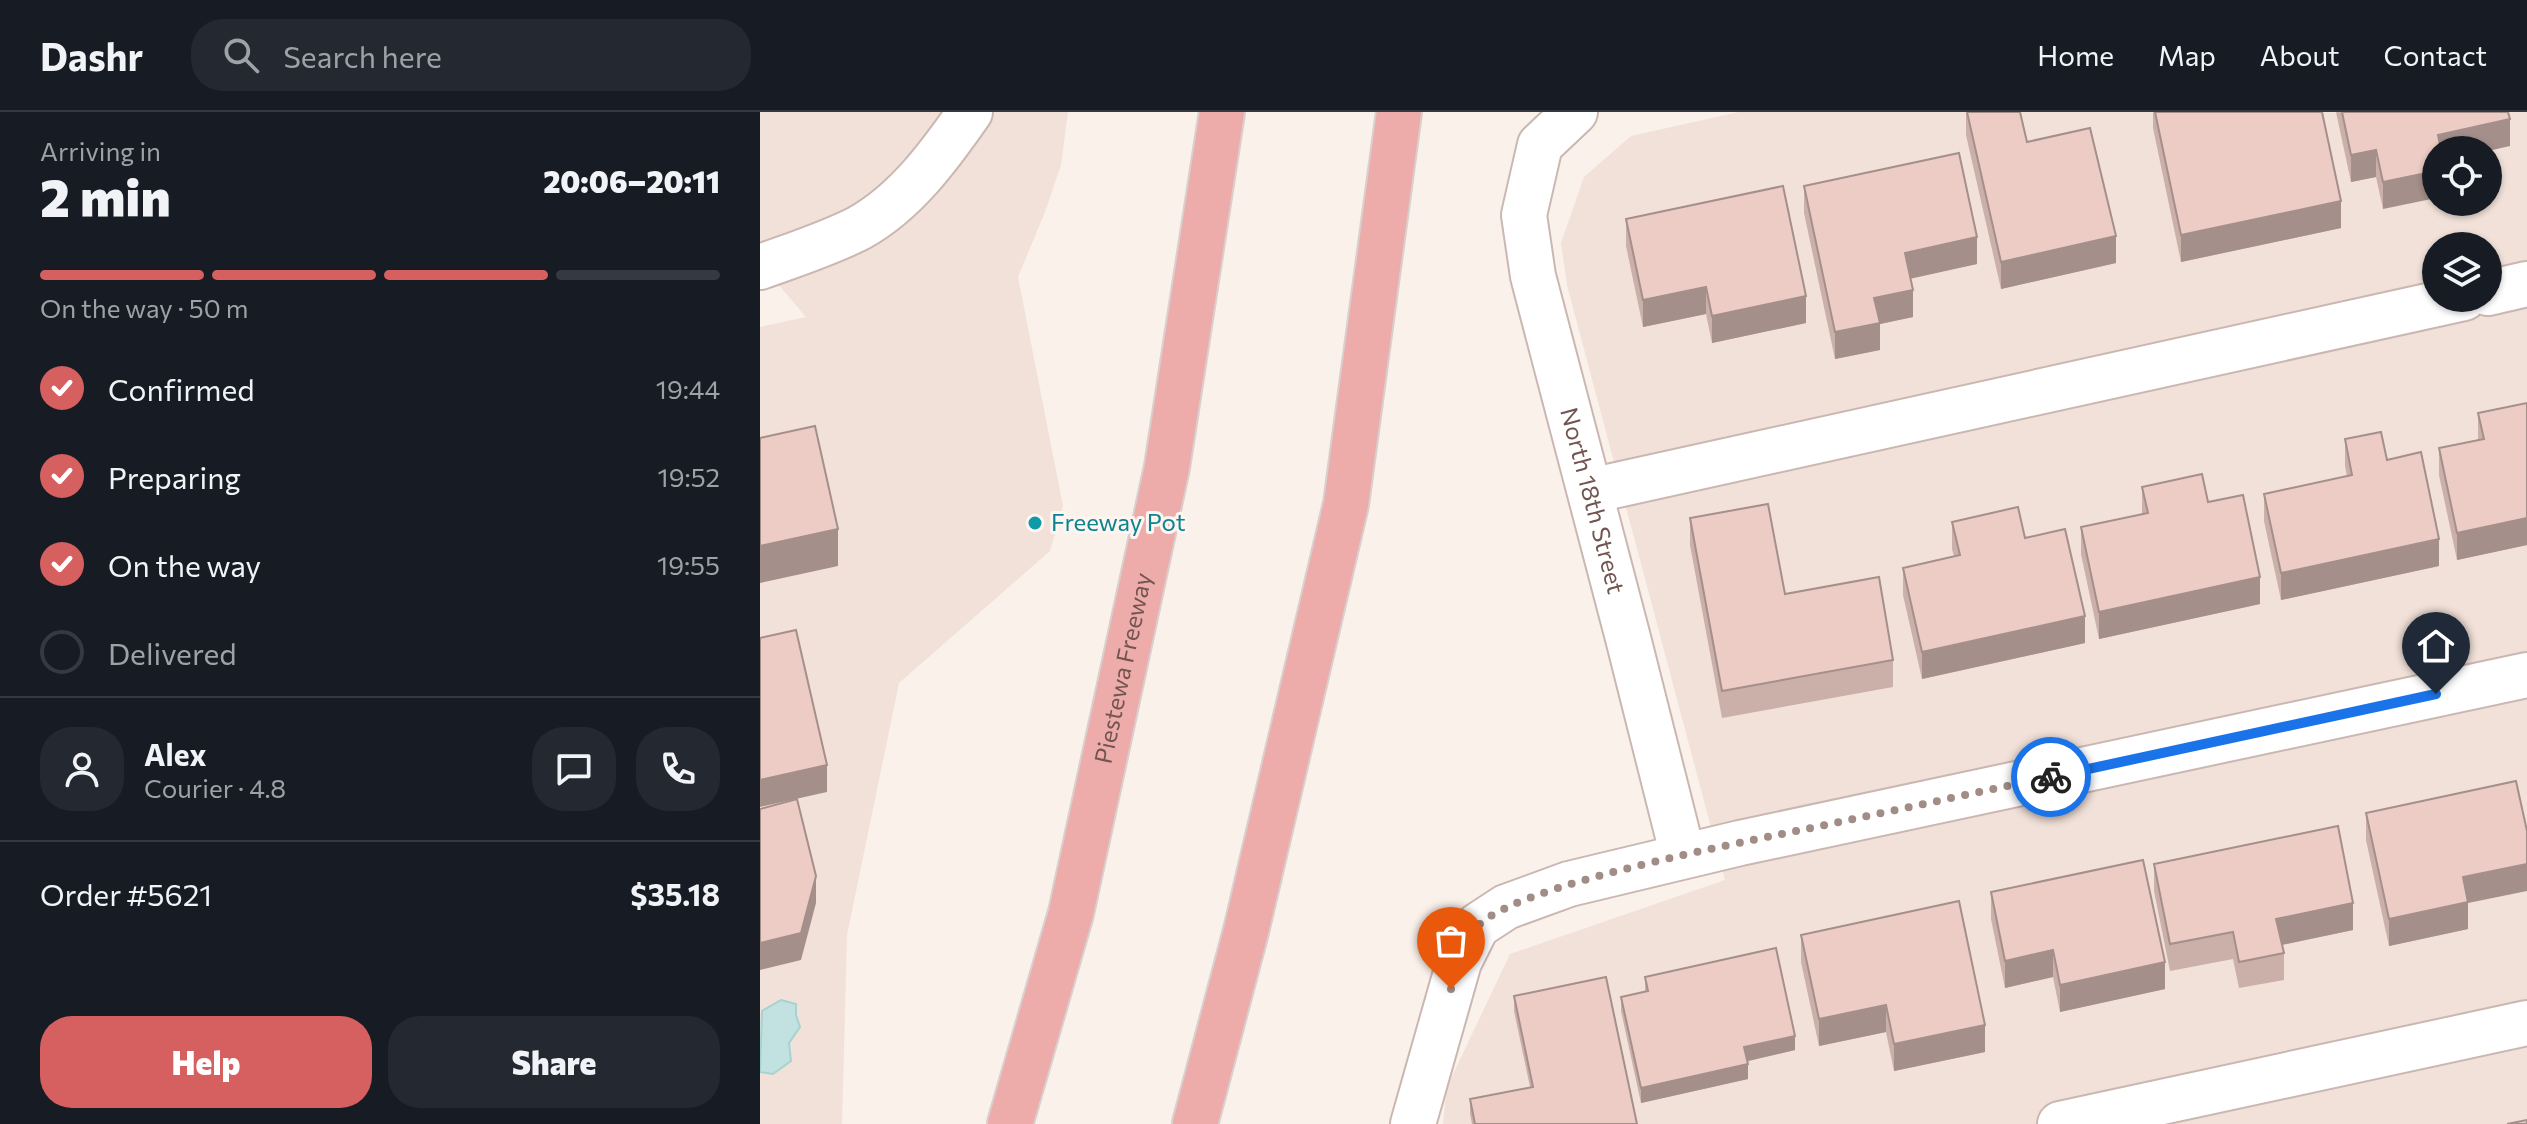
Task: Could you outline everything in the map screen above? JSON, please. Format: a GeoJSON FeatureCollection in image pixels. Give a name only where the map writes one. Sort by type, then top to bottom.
{"type":"FeatureCollection","features":[{"type":"Feature","properties":{"kind":"highway","name":"Piestewa Freeway"},"geometry":{"type":"LineString","coordinates":[[1010,1124],[1071,913],[1167,467],[1222,112]]}},
{"type":"Feature","properties":{"kind":"highway"},"geometry":{"type":"LineString","coordinates":[[1195,1124],[1246,931],[1346,504],[1399,112]]}},
{"type":"Feature","properties":{"kind":"street"},"geometry":{"type":"LineString","coordinates":[[760,267],[812,249],[860,227],[906,193],[970,112]]}},
{"type":"Feature","properties":{"kind":"street","name":"North 18th Street"},"geometry":{"type":"LineString","coordinates":[[1575,112],[1540,145],[1524,215],[1533,276],[1683,856]]}},
{"type":"Feature","properties":{"kind":"street"},"geometry":{"type":"LineString","coordinates":[[2502,290],[2527,284]]}},
{"type":"Feature","properties":{"kind":"street"},"geometry":{"type":"LineString","coordinates":[[1590,491],[2422,307]]}},
{"type":"Feature","properties":{"kind":"street"},"geometry":{"type":"LineString","coordinates":[[1413,1124],[1459,962],[1477,926],[1506,907],[1569,884],[1683,856],[2527,675]]}},
{"type":"Feature","properties":{"kind":"street"},"geometry":{"type":"LineString","coordinates":[[2060,1124],[2527,1023]]}},
{"type":"Feature","properties":{"kind":"shaded area"},"geometry":{"type":"Polygon","coordinates":[[[760,112],[1068,112],[1061,165],[1018,277],[1063,506],[1050,551],[899,683],[847,935],[842,1124],[760,1124],[760,327],[806,317],[760,263],[760,112]]]}},
{"type":"Feature","properties":{"kind":"shaded area"},"geometry":{"type":"Polygon","coordinates":[[[1739,112],[2527,112],[2527,1124],[1443,1124],[1446,1089],[1510,954],[1725,880],[1567,285],[1561,243],[1584,177],[1631,136],[1739,112]]]}},
{"type":"Feature","properties":{"kind":"water"},"geometry":{"type":"Polygon","coordinates":[[[781,1000],[796,1004],[800,1027],[789,1043],[791,1061],[773,1074],[760,1072],[762,1011],[781,1000]]]}},
{"type":"Feature","properties":{"kind":"building"},"geometry":{"type":"Polygon","coordinates":[[[1967,112],[2020,112],[2027,142],[2090,128],[2116,236],[2001,262],[1967,112]]]}},
{"type":"Feature","properties":{"kind":"building"},"geometry":{"type":"Polygon","coordinates":[[[2155,112],[2322,112],[2341,201],[2181,235],[2155,112]]]}},
{"type":"Feature","properties":{"kind":"building"},"geometry":{"type":"Polygon","coordinates":[[[2342,112],[2508,112],[2510,119],[2438,136],[2422,136],[2422,174],[2383,182],[2376,150],[2351,155],[2342,112]]]}},
{"type":"Feature","properties":{"kind":"building"},"geometry":{"type":"Polygon","coordinates":[[[1959,153],[1977,237],[1905,253],[1913,290],[1874,298],[1880,323],[1835,332],[1804,186],[1959,153]]]}},
{"type":"Feature","properties":{"kind":"building"},"geometry":{"type":"Polygon","coordinates":[[[1783,186],[1806,296],[1712,316],[1706,287],[1643,300],[1626,219],[1783,186]]]}},
{"type":"Feature","properties":{"kind":"building"},"geometry":{"type":"Polygon","coordinates":[[[2527,403],[2527,518],[2457,533],[2439,448],[2484,439],[2478,413],[2527,403]]]}},
{"type":"Feature","properties":{"kind":"building"},"geometry":{"type":"Polygon","coordinates":[[[815,426],[838,529],[760,546],[760,438],[815,426]]]}},
{"type":"Feature","properties":{"kind":"building"},"geometry":{"type":"Polygon","coordinates":[[[2381,432],[2387,460],[2421,452],[2439,539],[2281,573],[2264,494],[2352,475],[2345,439],[2381,432]]]}},
{"type":"Feature","properties":{"kind":"building"},"geometry":{"type":"Polygon","coordinates":[[[2202,474],[2208,502],[2243,495],[2260,577],[2099,612],[2081,527],[2148,513],[2142,487],[2202,474]]]}},
{"type":"Feature","properties":{"kind":"building"},"geometry":{"type":"Polygon","coordinates":[[[1768,504],[1785,594],[1879,577],[1893,660],[1722,691],[1690,518],[1768,504]]]}},
{"type":"Feature","properties":{"kind":"building"},"geometry":{"type":"Polygon","coordinates":[[[2018,507],[2025,538],[2065,529],[2085,616],[1922,652],[1903,568],[1960,555],[1952,522],[2018,507]]]}},
{"type":"Feature","properties":{"kind":"building"},"geometry":{"type":"Polygon","coordinates":[[[796,630],[827,765],[760,780],[760,638],[796,630]]]}},
{"type":"Feature","properties":{"kind":"building"},"geometry":{"type":"Polygon","coordinates":[[[2516,781],[2527,831],[2527,864],[2463,877],[2468,902],[2389,919],[2366,813],[2516,781]]]}},
{"type":"Feature","properties":{"kind":"building"},"geometry":{"type":"Polygon","coordinates":[[[797,799],[816,876],[801,933],[760,943],[760,809],[797,799]]]}},
{"type":"Feature","properties":{"kind":"building"},"geometry":{"type":"Polygon","coordinates":[[[2338,826],[2353,903],[2276,919],[2284,953],[2239,962],[2233,932],[2170,944],[2154,864],[2338,826]]]}},
{"type":"Feature","properties":{"kind":"building"},"geometry":{"type":"Polygon","coordinates":[[[2143,860],[2165,962],[2060,985],[2053,950],[2005,961],[1991,892],[2143,860]]]}},
{"type":"Feature","properties":{"kind":"building"},"geometry":{"type":"Polygon","coordinates":[[[1959,901],[1985,1025],[1894,1044],[1886,1005],[1819,1019],[1801,935],[1959,901]]]}},
{"type":"Feature","properties":{"kind":"building"},"geometry":{"type":"Polygon","coordinates":[[[1776,948],[1795,1036],[1744,1047],[1748,1064],[1641,1088],[1621,997],[1648,991],[1645,977],[1776,948]]]}},
{"type":"Feature","properties":{"kind":"building"},"geometry":{"type":"Polygon","coordinates":[[[1606,977],[1637,1124],[1475,1124],[1470,1099],[1533,1087],[1514,996],[1606,977]]]}},
{"type":"Feature","properties":{"kind":"way so far"},"geometry":{"type":"LineString","coordinates":[[1451,989],[1459,962],[1477,926],[1506,907],[1569,884],[1740,843],[2051,777]]}},
{"type":"Feature","properties":{"kind":"place","name":"Freeway Pot"},"geometry":{"type":"Point","coordinates":[1035,523]}},
{"type":"Feature","properties":{"kind":"route"},"geometry":{"type":"LineString","coordinates":[[2051,777],[2436,694]]}}]}
